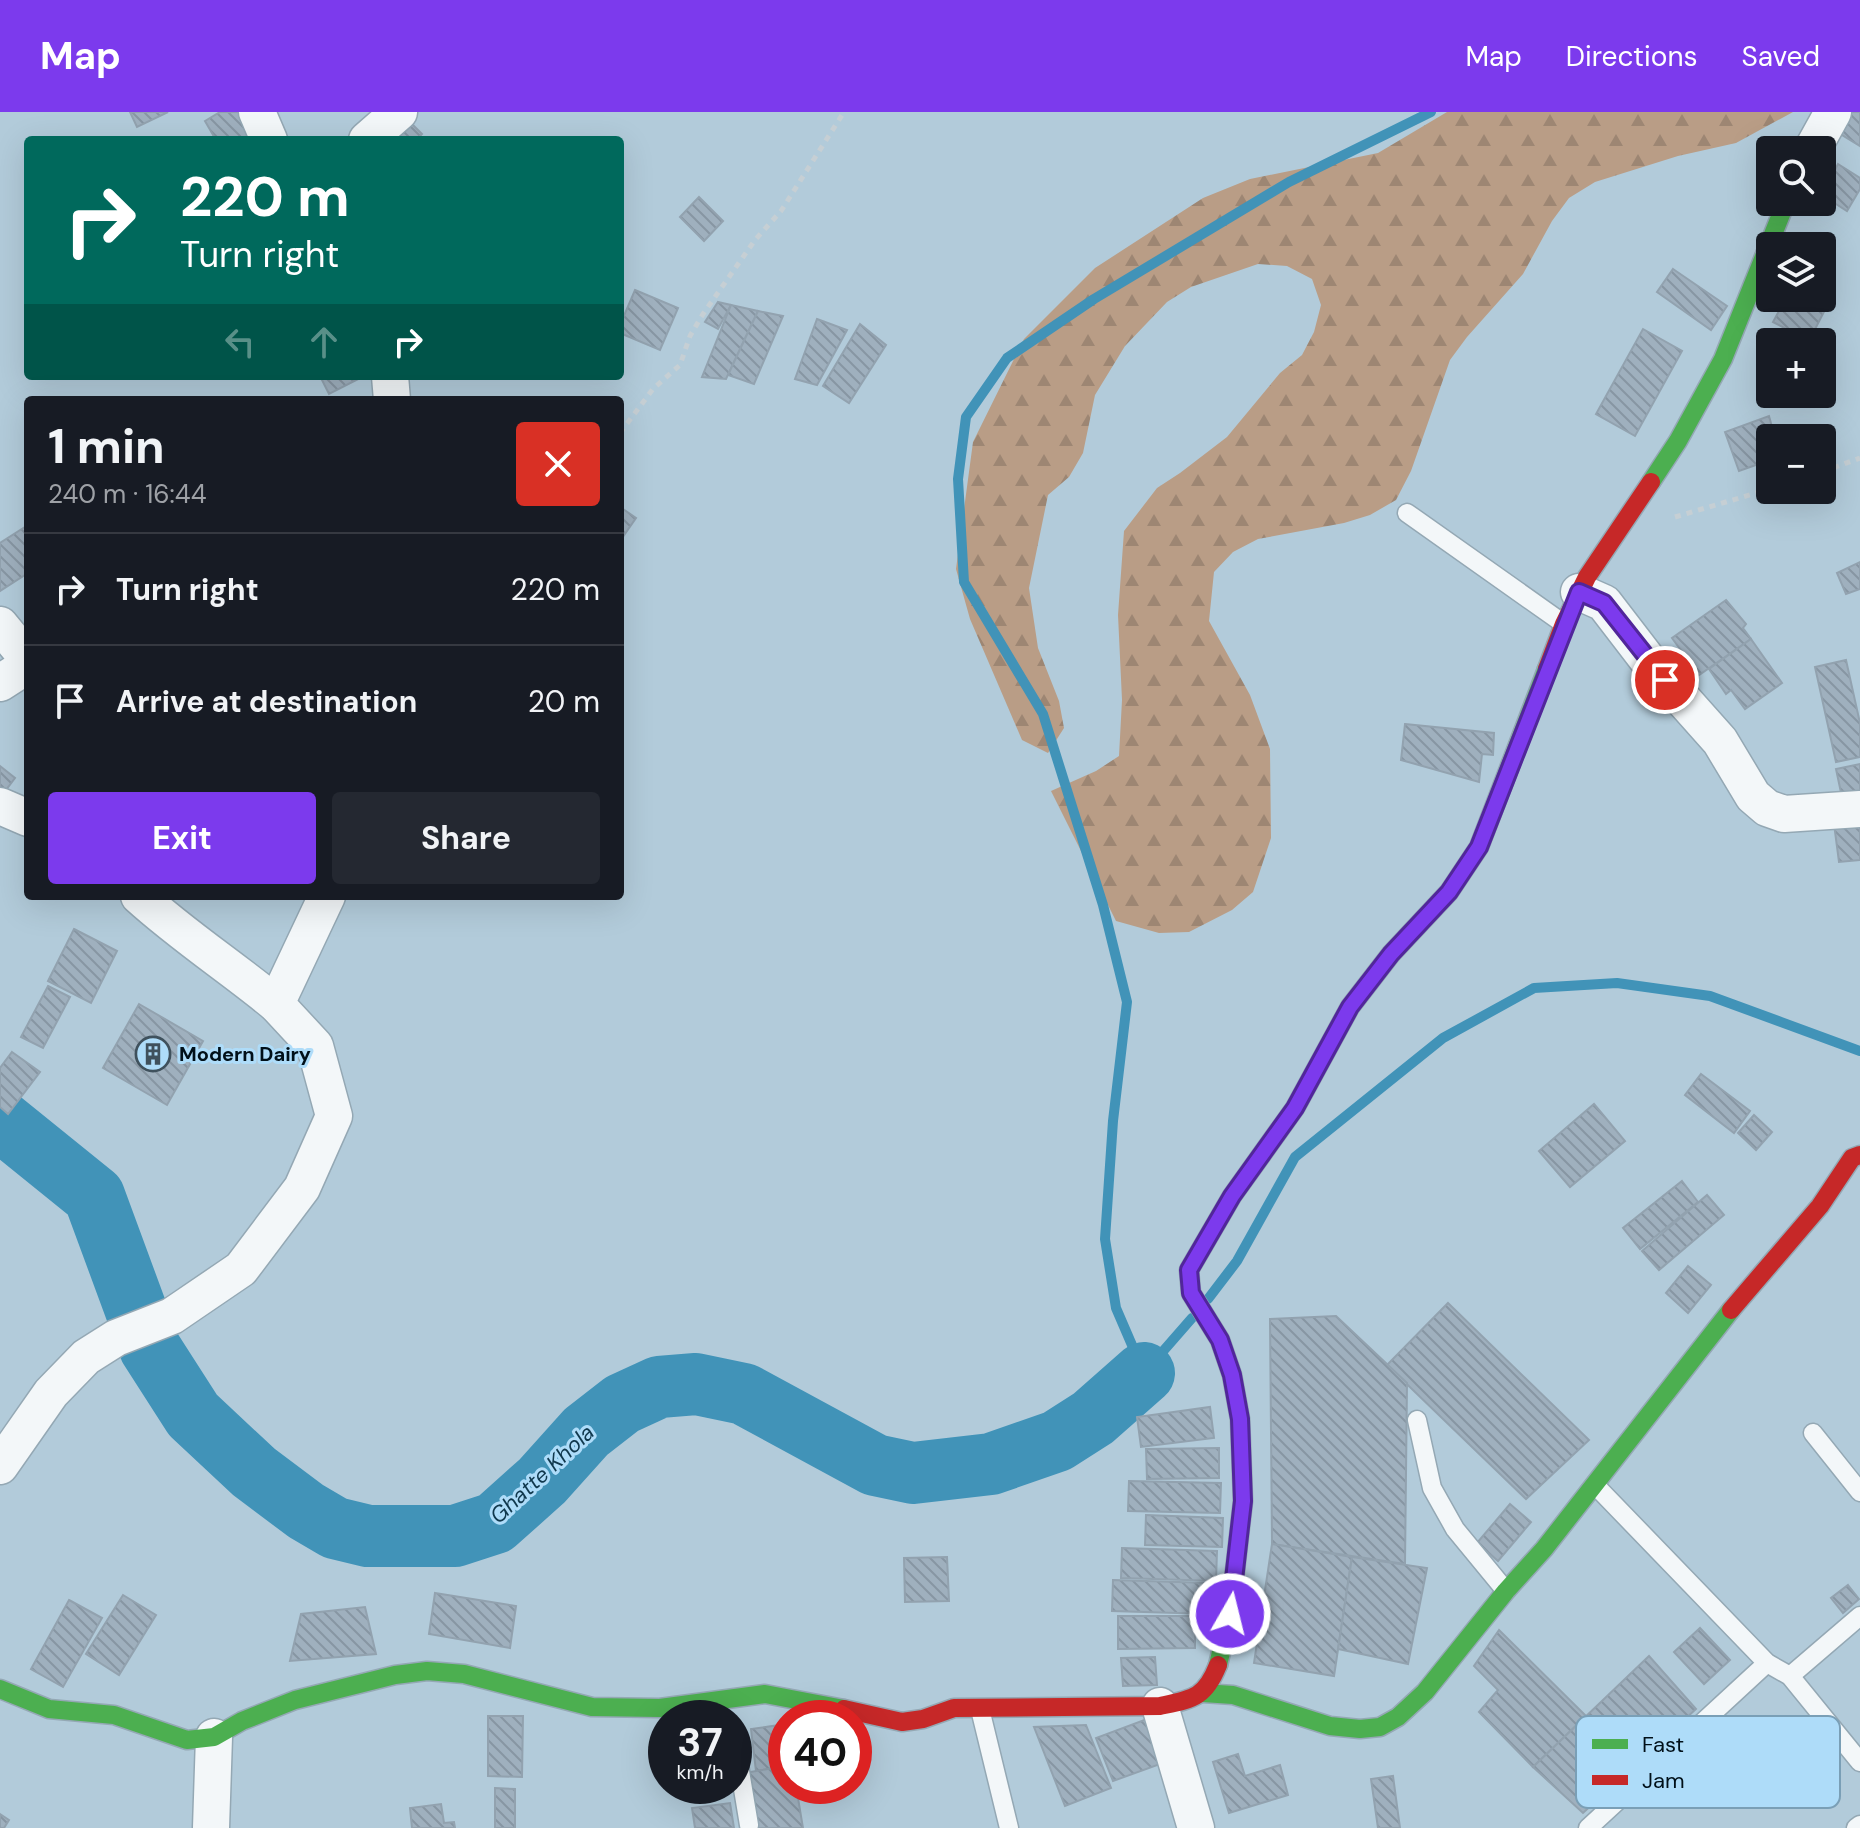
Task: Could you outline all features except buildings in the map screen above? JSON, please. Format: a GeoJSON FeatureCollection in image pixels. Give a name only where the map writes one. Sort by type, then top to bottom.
{"type":"FeatureCollection","features":[{"type":"Feature","properties":{"kind":"street"},"geometry":{"type":"LineString","coordinates":[[257,112],[267,136]]}},
{"type":"Feature","properties":{"kind":"street"},"geometry":{"type":"LineString","coordinates":[[372,136],[399,112]]}},
{"type":"Feature","properties":{"kind":"street"},"geometry":{"type":"LineString","coordinates":[[1820,136],[1833,112]]}},
{"type":"Feature","properties":{"kind":"street"},"geometry":{"type":"LineString","coordinates":[[0,1689],[49,1709],[114,1715],[187,1740],[214,1737],[242,1721],[295,1700],[395,1675],[427,1671],[464,1674],[592,1707],[660,1708],[765,1694],[902,1722],[923,1719],[954,1708],[1160,1706],[1192,1699],[1203,1693],[1217,1668],[1230,1614],[1243,1501],[1240,1419],[1232,1375],[1220,1340],[1191,1293],[1189,1270],[1232,1196],[1295,1108],[1350,1007],[1391,954],[1449,892],[1479,847],[1579,592],[1678,441],[1723,359],[1780,216]]}},
{"type":"Feature","properties":{"kind":"street"},"geometry":{"type":"LineString","coordinates":[[1579,592],[1604,603],[1647,659],[1720,741],[1753,796],[1767,808],[1784,814],[1860,809]]}},
{"type":"Feature","properties":{"kind":"street"},"geometry":{"type":"LineString","coordinates":[[0,625],[24,657]]}},
{"type":"Feature","properties":{"kind":"street"},"geometry":{"type":"LineString","coordinates":[[0,683],[24,665]]}},
{"type":"Feature","properties":{"kind":"street"},"geometry":{"type":"LineString","coordinates":[[0,806],[24,816]]}},
{"type":"Feature","properties":{"kind":"street"},"geometry":{"type":"LineString","coordinates":[[0,1466],[51,1393],[86,1357],[116,1338],[172,1316],[241,1269],[302,1188],[334,1116],[315,1046],[276,1004],[144,900]]}},
{"type":"Feature","properties":{"kind":"street"},"geometry":{"type":"LineString","coordinates":[[276,1004],[325,900]]}},
{"type":"Feature","properties":{"kind":"street"},"geometry":{"type":"LineString","coordinates":[[1203,1693],[1233,1695],[1330,1726],[1380,1727],[1398,1717],[1425,1692],[1544,1549],[1644,1418],[1820,1206],[1852,1158],[1860,1155]]}},
{"type":"Feature","properties":{"kind":"street"},"geometry":{"type":"LineString","coordinates":[[1160,1706],[1196,1828]]}},
{"type":"Feature","properties":{"kind":"street"},"geometry":{"type":"LineString","coordinates":[[211,1828],[214,1737]]}},
{"type":"Feature","properties":{"kind":"lane"},"geometry":{"type":"LineString","coordinates":[[1407,513],[1564,624]]}},
{"type":"Feature","properties":{"kind":"lane"},"geometry":{"type":"LineString","coordinates":[[1417,1420],[1432,1488],[1455,1529],[1506,1591]]}},
{"type":"Feature","properties":{"kind":"lane"},"geometry":{"type":"LineString","coordinates":[[1813,1433],[1860,1492]]}},
{"type":"Feature","properties":{"kind":"lane"},"geometry":{"type":"LineString","coordinates":[[1595,1485],[1767,1663],[1790,1676],[1823,1716]]}},
{"type":"Feature","properties":{"kind":"lane"},"geometry":{"type":"LineString","coordinates":[[1790,1676],[1860,1616]]}},
{"type":"Feature","properties":{"kind":"lane"},"geometry":{"type":"LineString","coordinates":[[1710,1716],[1767,1663]]}},
{"type":"Feature","properties":{"kind":"lane"},"geometry":{"type":"LineString","coordinates":[[979,1706],[1009,1828]]}},
{"type":"Feature","properties":{"kind":"lane"},"geometry":{"type":"LineString","coordinates":[[1840,1737],[1860,1762]]}},
{"type":"Feature","properties":{"kind":"lane"},"geometry":{"type":"LineString","coordinates":[[746,1804],[749,1825]]}},
{"type":"Feature","properties":{"kind":"lane"},"geometry":{"type":"LineString","coordinates":[[1588,1828],[1610,1808]]}},
{"type":"Feature","properties":{"kind":"path"},"geometry":{"type":"LineString","coordinates":[[624,428],[653,389],[680,365],[690,336],[703,314],[755,240],[781,211],[844,112]]}},
{"type":"Feature","properties":{"kind":"path"},"geometry":{"type":"LineString","coordinates":[[1836,467],[1860,458]]}},
{"type":"Feature","properties":{"kind":"path"},"geometry":{"type":"LineString","coordinates":[[1667,520],[1756,493]]}},
{"type":"Feature","properties":{"kind":"green space"},"geometry":{"type":"Polygon","coordinates":[[[1447,112],[1793,112],[1736,143],[1678,156],[1595,182],[1569,198],[1552,221],[1523,274],[1450,360],[1411,471],[1396,500],[1370,515],[1344,523],[1258,539],[1233,552],[1214,572],[1209,621],[1250,695],[1270,749],[1271,838],[1253,892],[1232,910],[1189,932],[1159,933],[1116,921],[1051,791],[1096,771],[1119,756],[1122,700],[1118,615],[1124,531],[1157,488],[1227,437],[1280,373],[1302,355],[1314,332],[1321,305],[1312,279],[1287,266],[1258,264],[1191,287],[1167,302],[1125,346],[1095,395],[1083,453],[1069,477],[1048,495],[1029,588],[1038,648],[1059,701],[1064,728],[1048,753],[1022,740],[970,619],[956,569],[973,442],[1024,339],[1095,268],[1203,198],[1250,179],[1378,153],[1447,112]]]}},
{"type":"Feature","properties":{"kind":"waterway"},"geometry":{"type":"LineString","coordinates":[[1192,1318],[1144,1373],[1116,1308],[1105,1239],[1113,1121],[1127,1002],[1103,905],[1043,714],[964,582],[958,479],[966,417],[1007,358],[1094,299],[1289,182],[1431,112]]}},
{"type":"Feature","properties":{"kind":"waterway"},"geometry":{"type":"LineString","coordinates":[[1208,1299],[1237,1261],[1295,1157],[1443,1038],[1534,988],[1617,983],[1710,996],[1860,1051]]}},
{"type":"Feature","properties":{"kind":"waterway","name":"Ghatte Khola"},"geometry":{"type":"LineString","coordinates":[[0,1120],[94,1196],[150,1348],[193,1415],[254,1472],[306,1511],[335,1528],[368,1536],[455,1536],[495,1523],[542,1481],[586,1432],[622,1404],[659,1387],[696,1384],[744,1394],[875,1465],[913,1473],[991,1464],[1057,1441],[1093,1418],[1144,1373]]}},
{"type":"Feature","properties":{"kind":"traffic: fast"},"geometry":{"type":"LineString","coordinates":[[1651,482],[1678,441],[1723,359],[1780,216]]}},
{"type":"Feature","properties":{"kind":"traffic: fast"},"geometry":{"type":"LineString","coordinates":[[1218,1665],[1230,1614],[1243,1501],[1240,1419],[1232,1375],[1220,1340],[1191,1293],[1189,1270],[1232,1196],[1295,1108],[1350,1007],[1391,954],[1449,892],[1479,847],[1547,669]]}},
{"type":"Feature","properties":{"kind":"traffic: fast"},"geometry":{"type":"LineString","coordinates":[[1203,1693],[1233,1695],[1330,1726],[1380,1727],[1398,1717],[1425,1692],[1544,1549],[1731,1310]]}},
{"type":"Feature","properties":{"kind":"traffic: fast"},"geometry":{"type":"LineString","coordinates":[[0,1689],[49,1709],[114,1715],[187,1740],[214,1737],[242,1721],[295,1700],[395,1675],[427,1671],[464,1674],[592,1707],[660,1708],[765,1694],[797,1700]]}},
{"type":"Feature","properties":{"kind":"traffic: jam"},"geometry":{"type":"LineString","coordinates":[[1547,669],[1587,577],[1651,482]]}},
{"type":"Feature","properties":{"kind":"traffic: jam"},"geometry":{"type":"LineString","coordinates":[[1731,1310],[1820,1206],[1852,1158],[1860,1155]]}},
{"type":"Feature","properties":{"kind":"traffic: jam"},"geometry":{"type":"LineString","coordinates":[[872,1715],[902,1722],[923,1719],[954,1708],[1160,1706],[1203,1691],[1218,1665]]}},
{"type":"Feature","properties":{"kind":"place","name":"Modern Dairy"},"geometry":{"type":"Point","coordinates":[153,1054]}},
{"type":"Feature","properties":{"kind":"route"},"geometry":{"type":"LineString","coordinates":[[1230,1614],[1243,1501],[1240,1419],[1232,1375],[1220,1340],[1191,1293],[1189,1270],[1197,1252],[1232,1196],[1295,1108],[1350,1007],[1391,954],[1449,892],[1479,847],[1579,592],[1604,603],[1665,680]]}}]}
